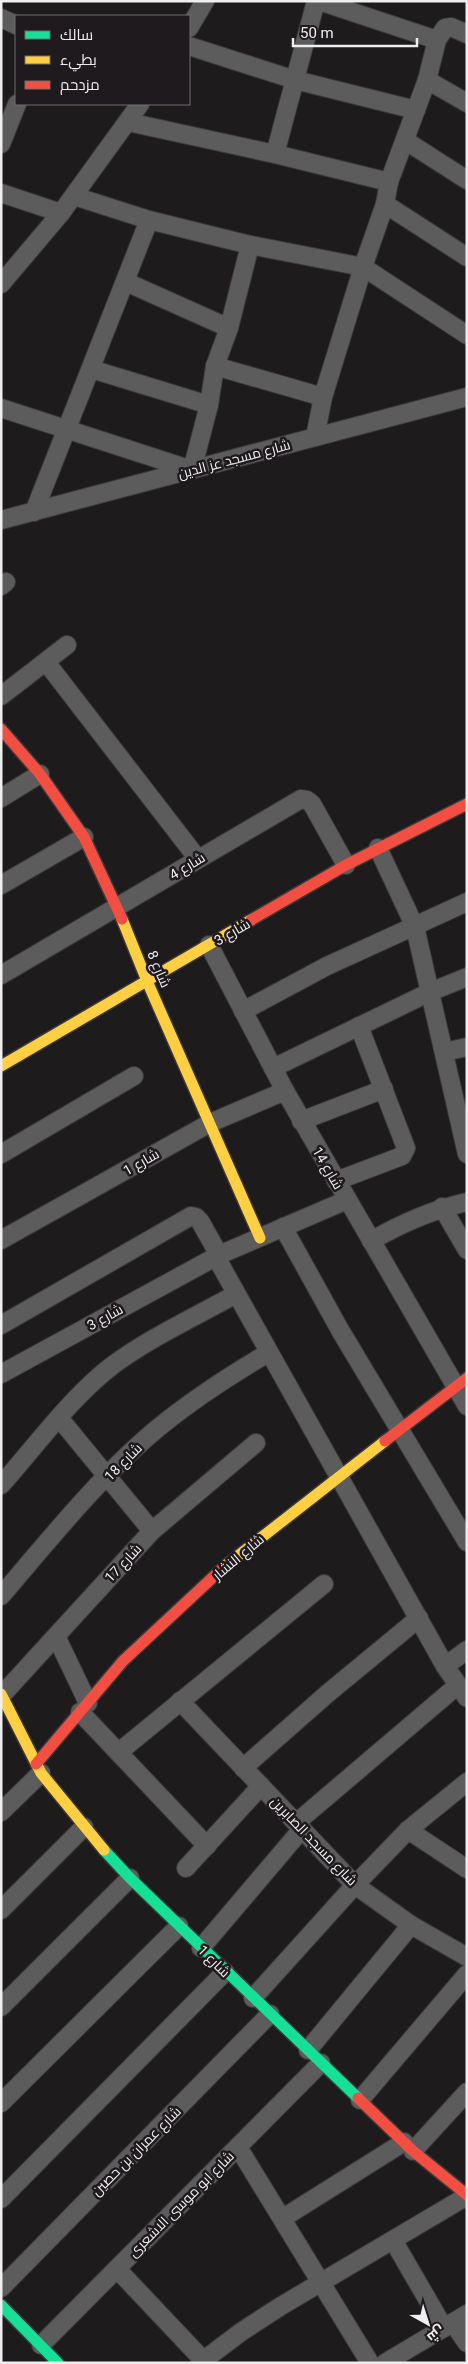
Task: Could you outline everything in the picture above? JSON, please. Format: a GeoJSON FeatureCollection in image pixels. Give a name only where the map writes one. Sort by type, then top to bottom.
{"type":"FeatureCollection","features":[{"type":"Feature","properties":{"kind":"street"},"geometry":{"type":"LineString","coordinates":[[190,26],[205,1]]}},
{"type":"Feature","properties":{"kind":"street"},"geometry":{"type":"LineString","coordinates":[[275,154],[318,1],[437,40]]}},
{"type":"Feature","properties":{"kind":"street"},"geometry":{"type":"LineString","coordinates":[[1,18],[15,25]]}},
{"type":"Feature","properties":{"kind":"street"},"geometry":{"type":"LineString","coordinates":[[315,437],[323,397],[390,182],[427,80],[437,40],[445,28],[451,28],[467,34]]}},
{"type":"Feature","properties":{"kind":"street"},"geometry":{"type":"LineString","coordinates":[[190,46],[295,80],[416,110]]}},
{"type":"Feature","properties":{"kind":"street"},"geometry":{"type":"LineString","coordinates":[[427,80],[467,103]]}},
{"type":"Feature","properties":{"kind":"street"},"geometry":{"type":"LineString","coordinates":[[1,144],[17,105]]}},
{"type":"Feature","properties":{"kind":"street"},"geometry":{"type":"LineString","coordinates":[[1,284],[74,196],[139,105]]}},
{"type":"Feature","properties":{"kind":"street"},"geometry":{"type":"LineString","coordinates":[[128,122],[275,154],[390,182]]}},
{"type":"Feature","properties":{"kind":"street"},"geometry":{"type":"LineString","coordinates":[[406,141],[467,180]]}},
{"type":"Feature","properties":{"kind":"street"},"geometry":{"type":"LineString","coordinates":[[1,193],[60,213]]}},
{"type":"Feature","properties":{"kind":"street"},"geometry":{"type":"LineString","coordinates":[[74,196],[150,220],[250,245],[363,267],[467,335]]}},
{"type":"Feature","properties":{"kind":"street"},"geometry":{"type":"LineString","coordinates":[[384,204],[467,257]]}},
{"type":"Feature","properties":{"kind":"street"},"geometry":{"type":"LineString","coordinates":[[34,512],[66,427],[150,220]]}},
{"type":"Feature","properties":{"kind":"street"},"geometry":{"type":"LineString","coordinates":[[2,410],[66,427],[192,470],[209,405],[216,366],[229,328],[250,245]]}},
{"type":"Feature","properties":{"kind":"street"},"geometry":{"type":"LineString","coordinates":[[126,282],[229,328]]}},
{"type":"Feature","properties":{"kind":"street"},"geometry":{"type":"LineString","coordinates":[[216,366],[323,397]]}},
{"type":"Feature","properties":{"kind":"street"},"geometry":{"type":"LineString","coordinates":[[91,369],[209,405]]}},
{"type":"Feature","properties":{"kind":"street","name":"شارع مسجد عز الدين"},"geometry":{"type":"LineString","coordinates":[[1,520],[467,397]]}},
{"type":"Feature","properties":{"kind":"street"},"geometry":{"type":"LineString","coordinates":[[1,696],[67,645]]}},
{"type":"Feature","properties":{"kind":"street"},"geometry":{"type":"LineString","coordinates":[[46,662],[198,859]]}},
{"type":"Feature","properties":{"kind":"street","name":"شارع 8"},"geometry":{"type":"LineString","coordinates":[[1,730],[40,774],[84,837],[117,906],[147,981],[260,1238]]}},
{"type":"Feature","properties":{"kind":"street"},"geometry":{"type":"LineString","coordinates":[[1,798],[40,774]]}},
{"type":"Feature","properties":{"kind":"street","name":"شارع 4"},"geometry":{"type":"LineString","coordinates":[[1,975],[301,798],[312,804],[346,866]]}},
{"type":"Feature","properties":{"kind":"street","name":"شارع 3"},"geometry":{"type":"LineString","coordinates":[[1,1066],[378,848],[467,804]]}},
{"type":"Feature","properties":{"kind":"street"},"geometry":{"type":"LineString","coordinates":[[1,885],[84,837]]}},
{"type":"Feature","properties":{"kind":"street"},"geometry":{"type":"LineString","coordinates":[[378,848],[414,927],[444,1052],[463,1120],[467,1154]]}},
{"type":"Feature","properties":{"kind":"street"},"geometry":{"type":"LineString","coordinates":[[243,1011],[327,966],[467,902]]}},
{"type":"Feature","properties":{"kind":"street","name":"شارع 14"},"geometry":{"type":"LineString","coordinates":[[209,946],[285,1091],[336,1181],[371,1241],[460,1382],[467,1406]]}},
{"type":"Feature","properties":{"kind":"street"},"geometry":{"type":"LineString","coordinates":[[273,1068],[430,992],[467,977]]}},
{"type":"Feature","properties":{"kind":"street"},"geometry":{"type":"LineString","coordinates":[[336,1181],[402,1156],[405,1153],[405,1143],[359,1026]]}},
{"type":"Feature","properties":{"kind":"street"},"geometry":{"type":"LineString","coordinates":[[444,1052],[467,1047]]}},
{"type":"Feature","properties":{"kind":"street"},"geometry":{"type":"LineString","coordinates":[[1,1154],[134,1076]]}},
{"type":"Feature","properties":{"kind":"street"},"geometry":{"type":"LineString","coordinates":[[302,1121],[384,1089]]}},
{"type":"Feature","properties":{"kind":"street","name":"شارع 1"},"geometry":{"type":"LineString","coordinates":[[1,1240],[210,1123],[285,1091]]}},
{"type":"Feature","properties":{"kind":"street","name":"شارع 3"},"geometry":{"type":"LineString","coordinates":[[1,1374],[217,1256],[347,1200]]}},
{"type":"Feature","properties":{"kind":"street"},"geometry":{"type":"LineString","coordinates":[[371,1241],[404,1222],[442,1208],[467,1202]]}},
{"type":"Feature","properties":{"kind":"street"},"geometry":{"type":"LineString","coordinates":[[442,1208],[467,1250]]}},
{"type":"Feature","properties":{"kind":"street"},"geometry":{"type":"LineString","coordinates":[[1,1325],[191,1216],[196,1216],[268,1353],[340,1476],[445,1666],[462,1692],[299,1826],[201,1948]]}},
{"type":"Feature","properties":{"kind":"street"},"geometry":{"type":"LineString","coordinates":[[283,1227],[340,1330],[467,1542]]}},
{"type":"Feature","properties":{"kind":"street"},"geometry":{"type":"LineString","coordinates":[[1,1485],[85,1390],[113,1365],[236,1294]]}},
{"type":"Feature","properties":{"kind":"street","name":"شارع 18"},"geometry":{"type":"LineString","coordinates":[[1,1596],[107,1477],[156,1430],[210,1388],[268,1353]]}},
{"type":"Feature","properties":{"kind":"street","name":"شارع النشار"},"geometry":{"type":"LineString","coordinates":[[1,1812],[39,1768],[84,1707],[123,1661],[229,1562],[460,1382]]}},
{"type":"Feature","properties":{"kind":"street"},"geometry":{"type":"LineString","coordinates":[[60,1419],[152,1531]]}},
{"type":"Feature","properties":{"kind":"street","name":"شارع 17"},"geometry":{"type":"LineString","coordinates":[[3,1704],[56,1636],[152,1531],[256,1443]]}},
{"type":"Feature","properties":{"kind":"street"},"geometry":{"type":"LineString","coordinates":[[119,1752],[324,1584]]}},
{"type":"Feature","properties":{"kind":"street"},"geometry":{"type":"LineString","coordinates":[[243,1768],[327,1694],[419,1618]]}},
{"type":"Feature","properties":{"kind":"street"},"geometry":{"type":"LineString","coordinates":[[56,1636],[84,1707],[119,1752],[207,1846]]}},
{"type":"Feature","properties":{"kind":"street"},"geometry":{"type":"LineString","coordinates":[[445,1666],[467,1650]]}},
{"type":"Feature","properties":{"kind":"street","name":"شارع مسجد الصابرين"},"geometry":{"type":"LineString","coordinates":[[180,1701],[354,1885],[411,1925],[467,1957]]}},
{"type":"Feature","properties":{"kind":"street","name":"شارع 1"},"geometry":{"type":"LineString","coordinates":[[3,1704],[39,1768],[84,1827],[130,1878],[225,1972],[409,2147],[467,2196]]}},
{"type":"Feature","properties":{"kind":"street"},"geometry":{"type":"LineString","coordinates":[[253,1998],[354,1885],[408,1830],[467,1782]]}},
{"type":"Feature","properties":{"kind":"street"},"geometry":{"type":"LineString","coordinates":[[186,1868],[261,1786]]}},
{"type":"Feature","properties":{"kind":"street"},"geometry":{"type":"LineString","coordinates":[[1,1910],[84,1827]]}},
{"type":"Feature","properties":{"kind":"street"},"geometry":{"type":"LineString","coordinates":[[408,1830],[467,1868]]}},
{"type":"Feature","properties":{"kind":"street"},"geometry":{"type":"LineString","coordinates":[[1,2008],[130,1878]]}},
{"type":"Feature","properties":{"kind":"street"},"geometry":{"type":"LineString","coordinates":[[308,2050],[411,1925]]}},
{"type":"Feature","properties":{"kind":"street"},"geometry":{"type":"LineString","coordinates":[[1,2103],[179,1926]]}},
{"type":"Feature","properties":{"kind":"street"},"geometry":{"type":"LineString","coordinates":[[1,2199],[225,1972]]}},
{"type":"Feature","properties":{"kind":"street"},"geometry":{"type":"LineString","coordinates":[[360,2100],[467,1974]]}},
{"type":"Feature","properties":{"kind":"street","name":"شارع عمران بن حصين"},"geometry":{"type":"LineString","coordinates":[[1,2288],[270,2014]]}},
{"type":"Feature","properties":{"kind":"street","name":"شارع ابو موسى الاشعرى"},"geometry":{"type":"LineString","coordinates":[[41,2345],[321,2063]]}},
{"type":"Feature","properties":{"kind":"street"},"geometry":{"type":"LineString","coordinates":[[283,2218],[409,2147],[467,2092]]}},
{"type":"Feature","properties":{"kind":"street"},"geometry":{"type":"LineString","coordinates":[[238,2147],[370,2363]]}},
{"type":"Feature","properties":{"kind":"street"},"geometry":{"type":"LineString","coordinates":[[117,2269],[202,2361],[241,2332],[467,2196]]}},
{"type":"Feature","properties":{"kind":"street"},"geometry":{"type":"LineString","coordinates":[[393,2240],[455,2322],[467,2343]]}},
{"type":"Feature","properties":{"kind":"street"},"geometry":{"type":"LineString","coordinates":[[1,2305],[58,2363]]}},
{"type":"Feature","properties":{"kind":"street"},"geometry":{"type":"LineString","coordinates":[[385,2363],[407,2358],[455,2322]]}},
{"type":"Feature","properties":{"kind":"traffic: fast"},"geometry":{"type":"LineString","coordinates":[[104,1850],[130,1878],[358,2098]]}},
{"type":"Feature","properties":{"kind":"traffic: fast"},"geometry":{"type":"LineString","coordinates":[[1,2305],[58,2363]]}},
{"type":"Feature","properties":{"kind":"traffic: slow"},"geometry":{"type":"LineString","coordinates":[[122,919],[147,981],[260,1238]]}},
{"type":"Feature","properties":{"kind":"traffic: slow"},"geometry":{"type":"LineString","coordinates":[[1,1066],[251,920]]}},
{"type":"Feature","properties":{"kind":"traffic: slow"},"geometry":{"type":"LineString","coordinates":[[225,1566],[385,1441]]}},
{"type":"Feature","properties":{"kind":"traffic: slow"},"geometry":{"type":"LineString","coordinates":[[1,1694],[41,1773],[104,1850]]}},
{"type":"Feature","properties":{"kind":"traffic: jam"},"geometry":{"type":"LineString","coordinates":[[1,729],[40,774],[84,837],[122,919]]}},
{"type":"Feature","properties":{"kind":"traffic: jam"},"geometry":{"type":"LineString","coordinates":[[251,920],[346,865],[467,804]]}},
{"type":"Feature","properties":{"kind":"traffic: jam"},"geometry":{"type":"LineString","coordinates":[[385,1441],[467,1378]]}},
{"type":"Feature","properties":{"kind":"traffic: jam"},"geometry":{"type":"LineString","coordinates":[[36,1764],[123,1661],[225,1566]]}},
{"type":"Feature","properties":{"kind":"traffic: jam"},"geometry":{"type":"LineString","coordinates":[[358,2098],[413,2151],[467,2195]]}}]}
